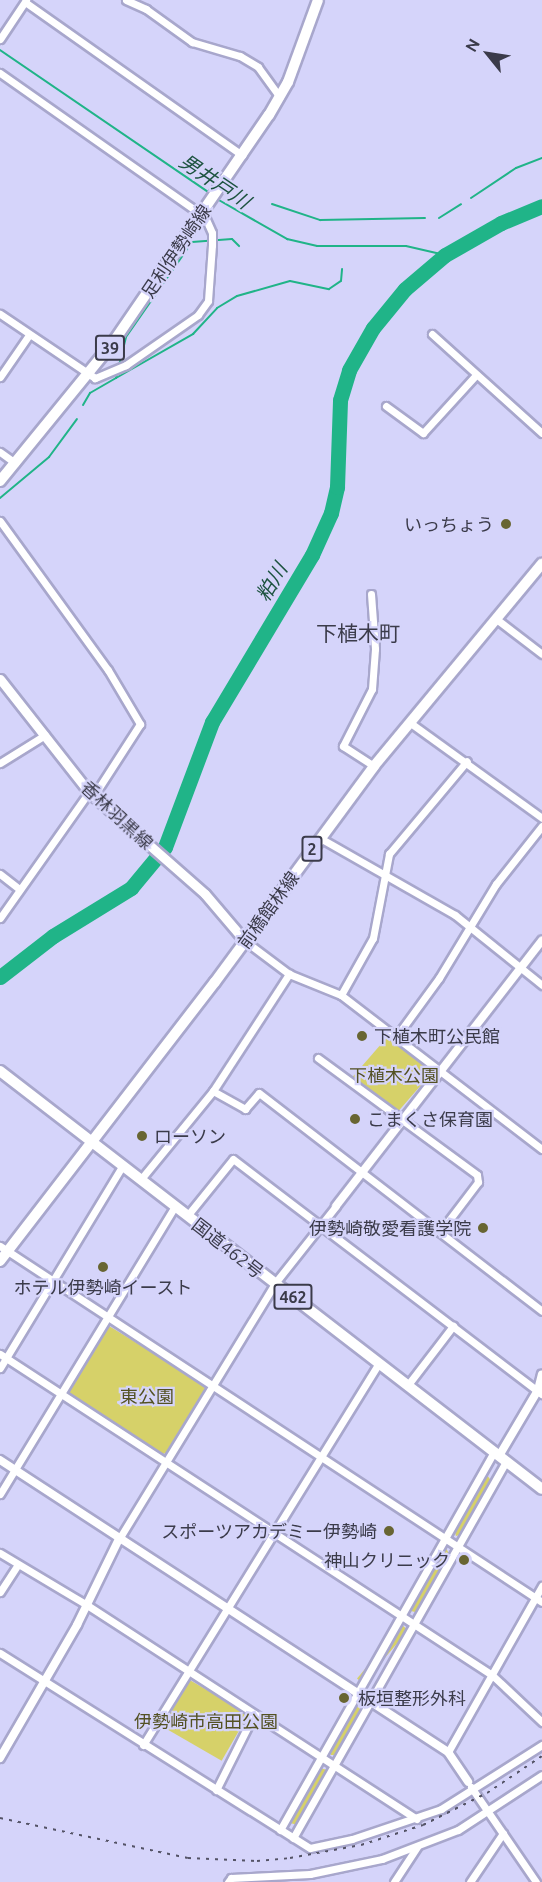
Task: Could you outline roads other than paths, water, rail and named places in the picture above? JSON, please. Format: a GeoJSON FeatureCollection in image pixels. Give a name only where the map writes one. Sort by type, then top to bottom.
{"type":"FeatureCollection","features":[{"type":"Feature","properties":{"kind":"main road","name":"足利伊勢崎線"},"geometry":{"type":"LineString","coordinates":[[0,481],[88,376],[242,155],[280,97],[318,0]]}},
{"type":"Feature","properties":{"kind":"main road","name":"前橋館林線"},"geometry":{"type":"LineString","coordinates":[[2,1253],[92,1142],[374,766],[542,564]]}},
{"type":"Feature","properties":{"kind":"main road","name":"香林羽黒線"},"geometry":{"type":"LineString","coordinates":[[0,679],[91,795],[178,870],[245,941]]}},
{"type":"Feature","properties":{"kind":"main road","name":"国道462号"},"geometry":{"type":"LineString","coordinates":[[0,1071],[542,1490]]}},
{"type":"Feature","properties":{"kind":"street"},"geometry":{"type":"LineString","coordinates":[[126,0],[146,9],[192,42],[240,56],[258,67],[280,97]]}},
{"type":"Feature","properties":{"kind":"street"},"geometry":{"type":"LineString","coordinates":[[0,39],[3,29],[26,1],[242,155]]}},
{"type":"Feature","properties":{"kind":"street"},"geometry":{"type":"LineString","coordinates":[[0,73],[203,209],[212,233],[208,301],[198,315],[126,364],[94,378],[0,314]]}},
{"type":"Feature","properties":{"kind":"street"},"geometry":{"type":"LineString","coordinates":[[432,334],[542,433]]}},
{"type":"Feature","properties":{"kind":"street"},"geometry":{"type":"LineString","coordinates":[[0,377],[29,335]]}},
{"type":"Feature","properties":{"kind":"street"},"geometry":{"type":"LineString","coordinates":[[386,406],[423,433],[476,375]]}},
{"type":"Feature","properties":{"kind":"street"},"geometry":{"type":"LineString","coordinates":[[0,452],[15,463]]}},
{"type":"Feature","properties":{"kind":"street"},"geometry":{"type":"LineString","coordinates":[[0,521],[108,670],[140,724],[91,795],[19,889],[0,918]]}},
{"type":"Feature","properties":{"kind":"street"},"geometry":{"type":"LineString","coordinates":[[371,594],[375,649],[372,689],[344,746],[374,766]]}},
{"type":"Feature","properties":{"kind":"street"},"geometry":{"type":"LineString","coordinates":[[495,618],[542,654]]}},
{"type":"Feature","properties":{"kind":"street"},"geometry":{"type":"LineString","coordinates":[[409,722],[467,761],[542,818]]}},
{"type":"Feature","properties":{"kind":"street"},"geometry":{"type":"LineString","coordinates":[[0,763],[45,735]]}},
{"type":"Feature","properties":{"kind":"street"},"geometry":{"type":"LineString","coordinates":[[341,995],[373,938],[389,854],[467,761]]}},
{"type":"Feature","properties":{"kind":"street"},"geometry":{"type":"LineString","coordinates":[[396,1037],[471,927],[496,884],[542,826]]}},
{"type":"Feature","properties":{"kind":"street"},"geometry":{"type":"LineString","coordinates":[[321,838],[384,873],[471,927],[542,985]]}},
{"type":"Feature","properties":{"kind":"street"},"geometry":{"type":"LineString","coordinates":[[0,874],[19,889]]}},
{"type":"Feature","properties":{"kind":"street"},"geometry":{"type":"LineString","coordinates":[[0,1758],[87,1605],[119,1539],[275,1283],[542,940]]}},
{"type":"Feature","properties":{"kind":"street"},"geometry":{"type":"LineString","coordinates":[[245,941],[288,974],[341,995],[542,1149]]}},
{"type":"Feature","properties":{"kind":"street"},"geometry":{"type":"LineString","coordinates":[[141,1179],[213,1091],[288,974]]}},
{"type":"Feature","properties":{"kind":"street"},"geometry":{"type":"LineString","coordinates":[[318,1058],[477,1175],[478,1182],[440,1233]]}},
{"type":"Feature","properties":{"kind":"street"},"geometry":{"type":"LineString","coordinates":[[213,1091],[245,1109],[259,1093],[542,1311]]}},
{"type":"Feature","properties":{"kind":"street"},"geometry":{"type":"LineString","coordinates":[[187,1216],[233,1159],[540,1392]]}},
{"type":"Feature","properties":{"kind":"street"},"geometry":{"type":"LineString","coordinates":[[0,1368],[3,1356],[52,1282],[123,1165]]}},
{"type":"Feature","properties":{"kind":"street"},"geometry":{"type":"LineString","coordinates":[[0,1494],[106,1316],[175,1206]]}},
{"type":"Feature","properties":{"kind":"street"},"geometry":{"type":"LineString","coordinates":[[2,1253],[106,1316],[539,1599]]}},
{"type":"Feature","properties":{"kind":"street"},"geometry":{"type":"LineString","coordinates":[[407,1386],[453,1326]]}},
{"type":"Feature","properties":{"kind":"street"},"geometry":{"type":"LineString","coordinates":[[3,1356],[492,1675],[542,1722]]}},
{"type":"Feature","properties":{"kind":"street"},"geometry":{"type":"LineString","coordinates":[[143,1744],[378,1364]]}},
{"type":"Feature","properties":{"kind":"street"},"geometry":{"type":"LineString","coordinates":[[280,1830],[446,1539],[540,1392],[542,1374]]}},
{"type":"Feature","properties":{"kind":"street"},"geometry":{"type":"LineString","coordinates":[[293,1838],[459,1547],[499,1457]]}},
{"type":"Feature","properties":{"kind":"street"},"geometry":{"type":"LineString","coordinates":[[0,1460],[448,1752],[487,1813],[536,1882]]}},
{"type":"Feature","properties":{"kind":"street"},"geometry":{"type":"LineString","coordinates":[[0,1553],[87,1605],[417,1819]]}},
{"type":"Feature","properties":{"kind":"street"},"geometry":{"type":"LineString","coordinates":[[0,1592],[18,1564]]}},
{"type":"Feature","properties":{"kind":"street"},"geometry":{"type":"LineString","coordinates":[[448,1752],[539,1599],[542,1586]]}},
{"type":"Feature","properties":{"kind":"street"},"geometry":{"type":"LineString","coordinates":[[0,1653],[310,1848],[417,1819],[473,1791],[542,1745]]}},
{"type":"Feature","properties":{"kind":"street"},"geometry":{"type":"LineString","coordinates":[[216,1790],[254,1714]]}},
{"type":"Feature","properties":{"kind":"street"},"geometry":{"type":"LineString","coordinates":[[228,1882],[231,1878],[284,1878],[337,1870],[417,1847],[487,1813],[542,1775]]}},
{"type":"Feature","properties":{"kind":"street"},"geometry":{"type":"LineString","coordinates":[[470,1882],[503,1833]]}},
{"type":"Feature","properties":{"kind":"street"},"geometry":{"type":"LineString","coordinates":[[394,1882],[417,1847]]}},
{"type":"Feature","properties":{"kind":"street"},"geometry":{"type":"LineString","coordinates":[[284,1878],[292,1882]]}},
{"type":"Feature","properties":{"kind":"waterway","name":"男井戸川"},"geometry":{"type":"LineString","coordinates":[[0,50],[210,193]]}},
{"type":"Feature","properties":{"kind":"waterway"},"geometry":{"type":"LineString","coordinates":[[471,198],[516,168],[542,158]]}},
{"type":"Feature","properties":{"kind":"waterway","name":"男井戸川"},"geometry":{"type":"LineString","coordinates":[[217,199],[287,239],[317,246],[406,246],[445,255]]}},
{"type":"Feature","properties":{"kind":"waterway"},"geometry":{"type":"LineString","coordinates":[[272,204],[320,220],[425,218]]}},
{"type":"Feature","properties":{"kind":"waterway"},"geometry":{"type":"LineString","coordinates":[[439,218],[461,204]]}},
{"type":"Feature","properties":{"kind":"waterway","name":"粕川"},"geometry":{"type":"LineString","coordinates":[[0,977],[53,936],[131,888],[165,847],[212,722],[312,555],[331,513],[337,487],[340,400],[349,370],[373,328],[405,289],[445,255],[501,223],[542,206]]}},
{"type":"Feature","properties":{"kind":"waterway"},"geometry":{"type":"LineString","coordinates":[[83,405],[90,393],[116,378],[126,337],[192,242],[232,239],[239,246]]}},
{"type":"Feature","properties":{"kind":"waterway"},"geometry":{"type":"LineString","coordinates":[[116,378],[193,334],[217,308],[237,296],[290,281],[329,289],[341,281],[342,269]]}},
{"type":"Feature","properties":{"kind":"waterway"},"geometry":{"type":"LineString","coordinates":[[0,498],[49,457],[77,419]]}},
{"type":"Feature","properties":{"kind":"railway"},"geometry":{"type":"LineString","coordinates":[[0,1818],[188,1858],[257,1861],[290,1858],[361,1845],[423,1825],[487,1793],[542,1756]]}},
{"type":"Feature","properties":{"kind":"place","name":"いっちょう"},"geometry":{"type":"Point","coordinates":[506,524]}},
{"type":"Feature","properties":{"kind":"place","name":"下植木町公民館"},"geometry":{"type":"Point","coordinates":[362,1036]}},
{"type":"Feature","properties":{"kind":"place","name":"こまくさ保育園"},"geometry":{"type":"Point","coordinates":[355,1119]}},
{"type":"Feature","properties":{"kind":"place","name":"ローソン"},"geometry":{"type":"Point","coordinates":[142,1136]}},
{"type":"Feature","properties":{"kind":"place","name":"伊勢崎敬愛看護学院"},"geometry":{"type":"Point","coordinates":[483,1228]}},
{"type":"Feature","properties":{"kind":"place","name":"ホテル伊勢崎イースト"},"geometry":{"type":"Point","coordinates":[103,1267]}},
{"type":"Feature","properties":{"kind":"place","name":"スポーツアカデミー伊勢崎"},"geometry":{"type":"Point","coordinates":[389,1531]}},
{"type":"Feature","properties":{"kind":"place","name":"神山クリニック"},"geometry":{"type":"Point","coordinates":[464,1560]}},
{"type":"Feature","properties":{"kind":"place","name":"板垣整形外科"},"geometry":{"type":"Point","coordinates":[344,1698]}},
{"type":"Feature","properties":{"kind":"district","name":"下植木町"},"geometry":{"type":"Point","coordinates":[358,633]}},
{"type":"Feature","properties":{"kind":"park label","name":"下植木公園"},"geometry":{"type":"Point","coordinates":[394,1075]}},
{"type":"Feature","properties":{"kind":"park label","name":"東公園"},"geometry":{"type":"Point","coordinates":[147,1396]}},
{"type":"Feature","properties":{"kind":"park label","name":"伊勢崎市高田公園"},"geometry":{"type":"Point","coordinates":[206,1721]}}]}
